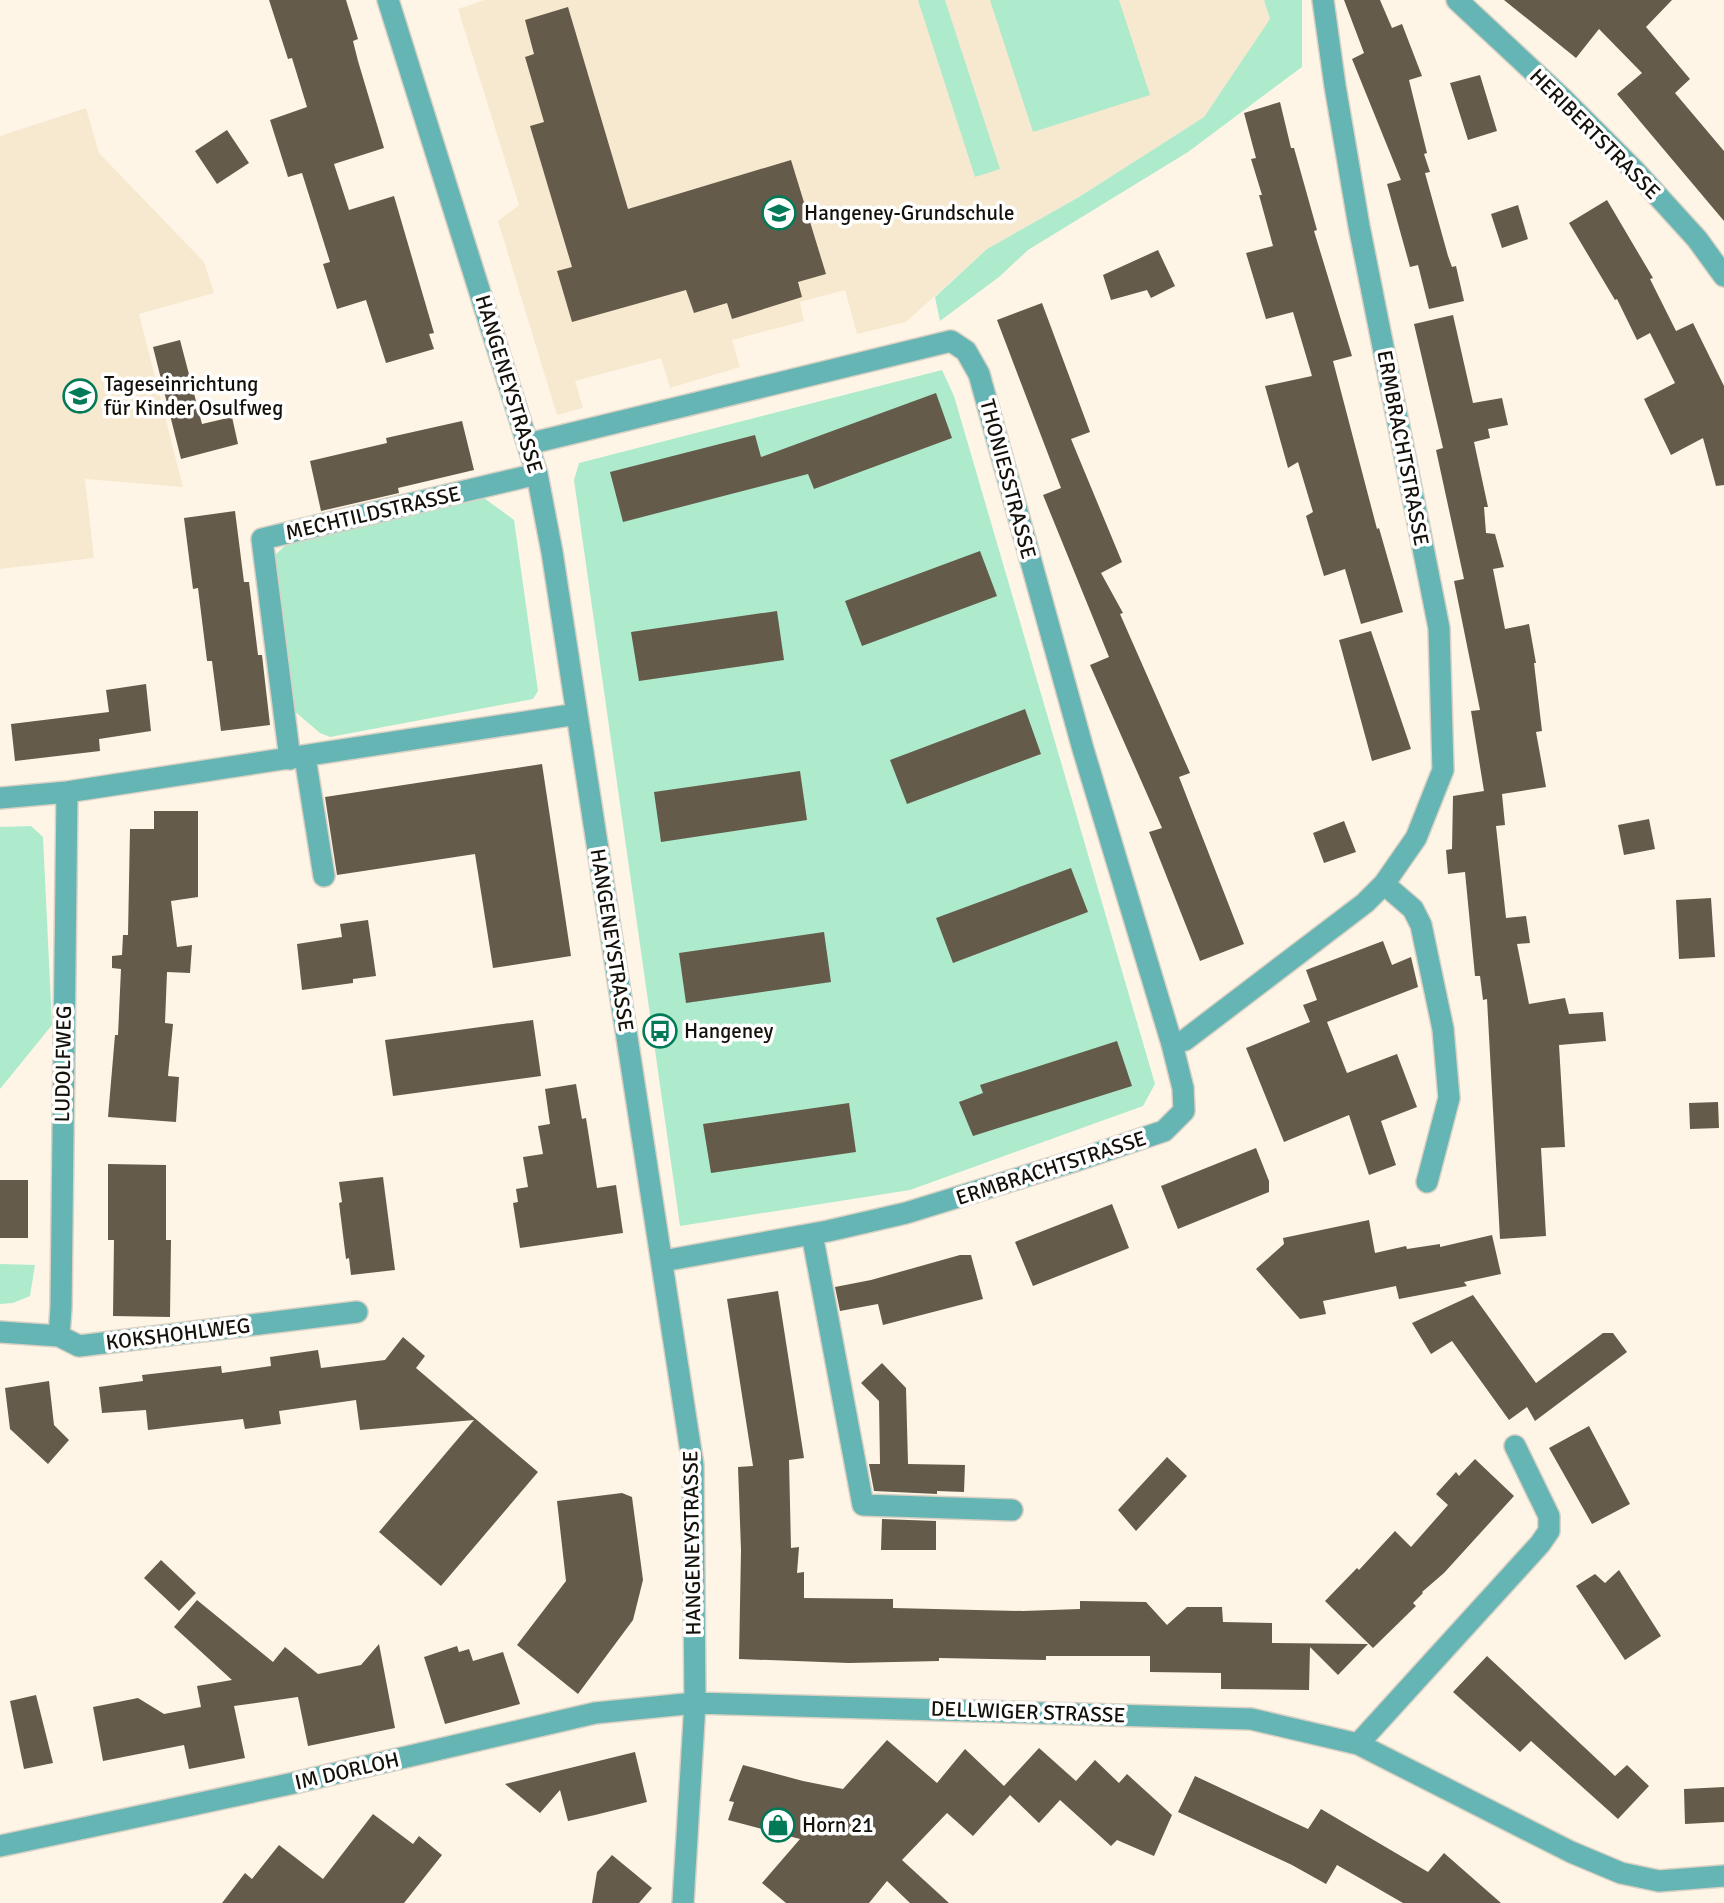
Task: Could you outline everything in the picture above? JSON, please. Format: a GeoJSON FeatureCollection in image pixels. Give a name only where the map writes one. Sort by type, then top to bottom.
{"type":"FeatureCollection","features":[{"type":"Feature","properties":{"kind":"street","name":"HANGENEYSTRASSE"},"geometry":{"type":"LineString","coordinates":[[388,0],[537,474],[552,552],[663,1261],[693,1465],[695,1703],[683,1903]]}},
{"type":"Feature","properties":{"kind":"street","name":"ERMBRACHTSTRASSE"},"geometry":{"type":"LineString","coordinates":[[663,1261],[811,1234],[906,1213],[1164,1132],[1184,1111],[1183,1088],[1172,1044],[1185,1040],[1365,903],[1384,884],[1416,838],[1443,770],[1439,628],[1359,226],[1323,0]]}},
{"type":"Feature","properties":{"kind":"street","name":"HERIBERTSTRASSE"},"geometry":{"type":"LineString","coordinates":[[1457,0],[1636,172],[1697,239],[1724,276]]}},
{"type":"Feature","properties":{"kind":"street","name":"THONIESSTRASSE"},"geometry":{"type":"LineString","coordinates":[[528,444],[951,341],[966,351],[979,374],[1090,775],[1172,1044]]}},
{"type":"Feature","properties":{"kind":"street","name":"MECHTILDSTRASSE"},"geometry":{"type":"LineString","coordinates":[[298,758],[262,539],[537,474]]}},
{"type":"Feature","properties":{"kind":"street"},"geometry":{"type":"LineString","coordinates":[[0,798],[67,792],[577,714]]}},
{"type":"Feature","properties":{"kind":"street"},"geometry":{"type":"LineString","coordinates":[[298,758],[324,876]]}},
{"type":"Feature","properties":{"kind":"street","name":"LUDOLFWEG"},"geometry":{"type":"LineString","coordinates":[[59,1336],[67,792]]}},
{"type":"Feature","properties":{"kind":"street"},"geometry":{"type":"LineString","coordinates":[[1384,884],[1413,909],[1421,925],[1443,1029],[1450,1098],[1427,1182]]}},
{"type":"Feature","properties":{"kind":"street"},"geometry":{"type":"LineString","coordinates":[[811,1234],[863,1505],[1012,1510]]}},
{"type":"Feature","properties":{"kind":"street","name":"KOKSHOHLWEG"},"geometry":{"type":"LineString","coordinates":[[0,1332],[59,1336],[79,1346],[358,1312]]}},
{"type":"Feature","properties":{"kind":"street"},"geometry":{"type":"LineString","coordinates":[[1359,1744],[1549,1531],[1549,1516],[1515,1446]]}},
{"type":"Feature","properties":{"kind":"street","name":"DELLWIGER STRASSE"},"geometry":{"type":"LineString","coordinates":[[695,1703],[1251,1718],[1359,1744],[1621,1874],[1659,1881],[1724,1876]]}},
{"type":"Feature","properties":{"kind":"street","name":"IM DORLOH"},"geometry":{"type":"LineString","coordinates":[[0,1846],[294,1783],[595,1713],[695,1703]]}},
{"type":"Feature","properties":{"kind":"shaded area","name":"Hangeney-Grundschule"},"geometry":{"type":"Polygon","coordinates":[[[485,0],[1264,0],[1271,18],[1204,117],[1079,197],[987,249],[906,322],[857,334],[845,290],[800,302],[804,321],[732,340],[740,367],[670,388],[661,358],[575,381],[583,408],[557,415],[498,221],[519,205],[458,9],[485,0]]]}},
{"type":"Feature","properties":{"kind":"shaded area","name":"Tageseinrichtung für Kinder Osulfweg"},"geometry":{"type":"Polygon","coordinates":[[[86,108],[99,153],[204,262],[214,293],[139,314],[183,487],[85,479],[94,558],[0,569],[0,136],[86,108]]]}},
{"type":"Feature","properties":{"kind":"green space"},"geometry":{"type":"Polygon","coordinates":[[[918,0],[945,0],[1000,169],[975,177],[918,0]]]}},
{"type":"Feature","properties":{"kind":"green space"},"geometry":{"type":"Polygon","coordinates":[[[990,0],[1119,0],[1150,95],[1033,132],[990,0]]]}},
{"type":"Feature","properties":{"kind":"green space"},"geometry":{"type":"Polygon","coordinates":[[[1264,0],[1302,0],[1302,67],[1188,152],[1028,250],[999,277],[940,321],[935,297],[987,249],[1079,197],[1204,117],[1270,19],[1264,0]]]}},
{"type":"Feature","properties":{"kind":"green space"},"geometry":{"type":"Polygon","coordinates":[[[942,370],[954,396],[1155,1084],[1143,1106],[910,1190],[680,1226],[574,480],[579,463],[942,370]]]}},
{"type":"Feature","properties":{"kind":"green space"},"geometry":{"type":"Polygon","coordinates":[[[484,498],[514,520],[538,691],[533,699],[330,737],[320,733],[293,710],[273,557],[289,542],[484,498]]]}},
{"type":"Feature","properties":{"kind":"green space"},"geometry":{"type":"Polygon","coordinates":[[[31,826],[43,837],[52,1025],[0,1089],[0,827],[31,826]]]}},
{"type":"Feature","properties":{"kind":"green space"},"geometry":{"type":"Polygon","coordinates":[[[0,1264],[35,1265],[30,1296],[13,1303],[0,1304],[0,1264]]]}},
{"type":"Feature","properties":{"kind":"building"},"geometry":{"type":"Polygon","coordinates":[[[269,0],[346,0],[358,39],[353,41],[358,61],[384,148],[334,164],[349,210],[394,196],[434,333],[429,334],[434,349],[386,363],[366,300],[337,309],[323,264],[330,262],[302,173],[288,177],[270,120],[307,107],[292,58],[288,59],[269,0]]]}},
{"type":"Feature","properties":{"kind":"building"},"geometry":{"type":"Polygon","coordinates":[[[1344,0],[1380,0],[1392,28],[1402,24],[1422,76],[1409,80],[1427,153],[1424,154],[1430,172],[1425,173],[1448,256],[1452,267],[1456,266],[1464,301],[1429,309],[1418,265],[1410,267],[1387,184],[1401,180],[1352,59],[1364,53],[1344,0]]]}},
{"type":"Feature","properties":{"kind":"building"},"geometry":{"type":"Polygon","coordinates":[[[1504,0],[1672,0],[1646,27],[1690,79],[1675,93],[1724,151],[1724,221],[1617,94],[1642,73],[1599,29],[1576,58],[1504,0]]]}},
{"type":"Feature","properties":{"kind":"building"},"geometry":{"type":"Polygon","coordinates":[[[568,7],[628,209],[791,160],[826,274],[798,282],[802,297],[732,319],[727,303],[694,313],[686,290],[572,322],[557,271],[572,267],[530,126],[544,122],[525,57],[534,54],[525,20],[568,7]]]}},
{"type":"Feature","properties":{"kind":"building"},"geometry":{"type":"Polygon","coordinates":[[[1480,75],[1497,131],[1468,140],[1450,83],[1480,75]]]}},
{"type":"Feature","properties":{"kind":"building"},"geometry":{"type":"Polygon","coordinates":[[[1280,102],[1291,148],[1294,148],[1317,230],[1314,231],[1352,356],[1333,361],[1377,529],[1379,528],[1403,612],[1361,624],[1345,569],[1324,576],[1306,516],[1313,512],[1298,462],[1288,468],[1265,386],[1312,376],[1293,312],[1266,319],[1246,253],[1273,246],[1251,159],[1256,158],[1244,113],[1280,102]]]}},
{"type":"Feature","properties":{"kind":"building"},"geometry":{"type":"Polygon","coordinates":[[[227,130],[249,163],[217,184],[195,151],[227,130]]]}},
{"type":"Feature","properties":{"kind":"building"},"geometry":{"type":"Polygon","coordinates":[[[1607,200],[1653,278],[1650,279],[1676,331],[1693,323],[1724,386],[1724,485],[1716,486],[1703,438],[1671,455],[1644,399],[1675,383],[1650,333],[1637,340],[1617,299],[1615,300],[1569,223],[1607,200]]]}},
{"type":"Feature","properties":{"kind":"building"},"geometry":{"type":"Polygon","coordinates":[[[1518,205],[1528,239],[1502,248],[1491,214],[1518,205]]]}},
{"type":"Feature","properties":{"kind":"building"},"geometry":{"type":"Polygon","coordinates":[[[1158,250],[1175,286],[1151,298],[1147,290],[1111,300],[1103,275],[1158,250]]]}},
{"type":"Feature","properties":{"kind":"building"},"geometry":{"type":"Polygon","coordinates":[[[1042,303],[1090,432],[1071,439],[1122,562],[1101,573],[1123,613],[1120,614],[1190,773],[1179,777],[1244,944],[1200,961],[1149,832],[1162,828],[1090,665],[1109,657],[1043,495],[1061,488],[997,320],[1042,303]]]}},
{"type":"Feature","properties":{"kind":"building"},"geometry":{"type":"Polygon","coordinates":[[[1453,315],[1473,403],[1502,398],[1508,425],[1488,429],[1490,438],[1474,442],[1488,507],[1484,507],[1486,533],[1495,534],[1504,567],[1493,569],[1505,629],[1529,624],[1536,663],[1542,731],[1536,732],[1546,787],[1502,794],[1505,825],[1496,826],[1506,918],[1526,916],[1530,943],[1517,944],[1529,1004],[1565,998],[1569,1014],[1603,1012],[1606,1041],[1559,1045],[1565,1147],[1541,1148],[1546,1236],[1500,1239],[1487,999],[1483,1000],[1480,976],[1475,976],[1465,872],[1448,874],[1446,850],[1452,849],[1453,796],[1484,791],[1471,711],[1480,710],[1454,581],[1464,579],[1436,450],[1443,448],[1414,324],[1453,315]]]}},
{"type":"Feature","properties":{"kind":"building"},"geometry":{"type":"Polygon","coordinates":[[[180,340],[202,424],[232,417],[238,444],[181,459],[153,347],[180,340]]]}},
{"type":"Feature","properties":{"kind":"building"},"geometry":{"type":"Polygon","coordinates":[[[936,393],[952,438],[814,489],[808,474],[623,522],[610,472],[755,435],[761,457],[936,393]]]}},
{"type":"Feature","properties":{"kind":"building"},"geometry":{"type":"Polygon","coordinates":[[[462,421],[474,470],[398,488],[399,493],[321,511],[310,461],[387,443],[386,438],[462,421]]]}},
{"type":"Feature","properties":{"kind":"building"},"geometry":{"type":"Polygon","coordinates":[[[235,511],[244,582],[249,582],[258,655],[262,655],[270,725],[221,731],[212,661],[207,661],[198,588],[193,589],[184,518],[235,511]]]}},
{"type":"Feature","properties":{"kind":"building"},"geometry":{"type":"Polygon","coordinates":[[[980,551],[997,596],[862,646],[845,601],[980,551]]]}},
{"type":"Feature","properties":{"kind":"building"},"geometry":{"type":"Polygon","coordinates":[[[777,611],[784,660],[639,681],[631,632],[777,611]]]}},
{"type":"Feature","properties":{"kind":"building"},"geometry":{"type":"Polygon","coordinates":[[[1371,631],[1411,749],[1372,761],[1339,640],[1371,631]]]}},
{"type":"Feature","properties":{"kind":"building"},"geometry":{"type":"Polygon","coordinates":[[[146,684],[151,731],[99,739],[100,751],[15,761],[11,724],[109,712],[106,690],[146,684]]]}},
{"type":"Feature","properties":{"kind":"building"},"geometry":{"type":"Polygon","coordinates":[[[1025,709],[1041,754],[907,804],[890,760],[1025,709]]]}},
{"type":"Feature","properties":{"kind":"building"},"geometry":{"type":"Polygon","coordinates":[[[542,764],[571,956],[493,968],[475,854],[337,875],[325,797],[542,764]]]}},
{"type":"Feature","properties":{"kind":"building"},"geometry":{"type":"Polygon","coordinates":[[[800,771],[807,820],[661,842],[654,792],[800,771]]]}},
{"type":"Feature","properties":{"kind":"building"},"geometry":{"type":"Polygon","coordinates":[[[154,811],[198,811],[198,897],[171,901],[177,947],[192,945],[190,973],[167,972],[165,1023],[173,1024],[168,1076],[179,1077],[176,1122],[108,1117],[115,1035],[118,1035],[121,969],[112,968],[112,956],[122,955],[123,935],[128,935],[130,829],[154,829],[154,811]]]}},
{"type":"Feature","properties":{"kind":"building"},"geometry":{"type":"Polygon","coordinates":[[[1649,819],[1655,849],[1624,855],[1618,825],[1649,819]]]}},
{"type":"Feature","properties":{"kind":"building"},"geometry":{"type":"Polygon","coordinates":[[[1344,821],[1356,852],[1324,863],[1313,833],[1344,821]]]}},
{"type":"Feature","properties":{"kind":"building"},"geometry":{"type":"Polygon","coordinates":[[[1071,868],[1088,912],[953,963],[936,918],[1071,868]]]}},
{"type":"Feature","properties":{"kind":"building"},"geometry":{"type":"Polygon","coordinates":[[[1711,898],[1715,957],[1679,959],[1676,900],[1711,898]]]}},
{"type":"Feature","properties":{"kind":"building"},"geometry":{"type":"Polygon","coordinates":[[[368,920],[376,976],[353,979],[353,983],[302,990],[297,944],[342,937],[340,924],[368,920]]]}},
{"type":"Feature","properties":{"kind":"building"},"geometry":{"type":"Polygon","coordinates":[[[824,932],[831,982],[686,1003],[679,953],[824,932]]]}},
{"type":"Feature","properties":{"kind":"building"},"geometry":{"type":"Polygon","coordinates":[[[1383,941],[1392,965],[1411,957],[1418,987],[1327,1022],[1347,1073],[1397,1054],[1417,1107],[1381,1121],[1396,1165],[1369,1175],[1349,1115],[1284,1142],[1246,1048],[1310,1022],[1303,1005],[1317,1000],[1306,970],[1383,941]]]}},
{"type":"Feature","properties":{"kind":"building"},"geometry":{"type":"Polygon","coordinates":[[[533,1020],[541,1076],[393,1096],[385,1040],[533,1020]]]}},
{"type":"Feature","properties":{"kind":"building"},"geometry":{"type":"Polygon","coordinates":[[[1117,1041],[1132,1086],[973,1136],[959,1102],[983,1093],[980,1085],[1117,1041]]]}},
{"type":"Feature","properties":{"kind":"building"},"geometry":{"type":"Polygon","coordinates":[[[576,1084],[582,1119],[586,1118],[597,1188],[616,1185],[623,1233],[520,1248],[513,1203],[518,1202],[516,1189],[528,1187],[523,1157],[543,1154],[538,1126],[550,1124],[545,1089],[576,1084]]]}},
{"type":"Feature","properties":{"kind":"building"},"geometry":{"type":"Polygon","coordinates":[[[1718,1102],[1719,1128],[1690,1129],[1689,1103],[1718,1102]]]}},
{"type":"Feature","properties":{"kind":"building"},"geometry":{"type":"Polygon","coordinates":[[[849,1103],[856,1152],[711,1173],[703,1124],[849,1103]]]}},
{"type":"Feature","properties":{"kind":"building"},"geometry":{"type":"Polygon","coordinates":[[[1256,1148],[1269,1181],[1269,1192],[1178,1229],[1161,1186],[1256,1148]]]}},
{"type":"Feature","properties":{"kind":"building"},"geometry":{"type":"Polygon","coordinates":[[[108,1164],[166,1165],[166,1240],[171,1240],[170,1317],[113,1316],[114,1240],[108,1240],[108,1164]]]}},
{"type":"Feature","properties":{"kind":"building"},"geometry":{"type":"Polygon","coordinates":[[[383,1177],[395,1270],[351,1275],[349,1258],[346,1259],[339,1182],[383,1177]]]}},
{"type":"Feature","properties":{"kind":"building"},"geometry":{"type":"Polygon","coordinates":[[[0,1180],[28,1180],[28,1238],[0,1238],[0,1180]]]}},
{"type":"Feature","properties":{"kind":"building"},"geometry":{"type":"Polygon","coordinates":[[[1112,1204],[1129,1248],[1033,1286],[1015,1242],[1112,1204]]]}},
{"type":"Feature","properties":{"kind":"building"},"geometry":{"type":"Polygon","coordinates":[[[1369,1220],[1375,1253],[1406,1246],[1407,1249],[1440,1244],[1440,1247],[1492,1235],[1501,1274],[1464,1282],[1467,1286],[1399,1299],[1396,1286],[1323,1301],[1326,1314],[1300,1319],[1256,1269],[1284,1244],[1283,1238],[1369,1220]]]}},
{"type":"Feature","properties":{"kind":"building"},"geometry":{"type":"Polygon","coordinates":[[[960,1255],[971,1255],[983,1299],[883,1325],[878,1304],[840,1311],[835,1287],[871,1280],[960,1255]]]}},
{"type":"Feature","properties":{"kind":"building"},"geometry":{"type":"Polygon","coordinates":[[[778,1291],[804,1458],[789,1460],[791,1548],[799,1547],[797,1573],[804,1572],[804,1598],[893,1599],[893,1608],[1023,1611],[1080,1609],[1080,1601],[1146,1602],[1167,1625],[1187,1607],[1222,1607],[1223,1622],[1272,1623],[1272,1643],[1368,1644],[1338,1675],[1310,1647],[1309,1690],[1221,1689],[1221,1673],[1150,1672],[1150,1656],[1046,1656],[1046,1660],[939,1658],[939,1661],[849,1663],[739,1659],[741,1550],[738,1467],[753,1466],[727,1299],[778,1291]]]}},
{"type":"Feature","properties":{"kind":"building"},"geometry":{"type":"Polygon","coordinates":[[[1473,1295],[1536,1383],[1603,1333],[1613,1333],[1627,1352],[1535,1421],[1527,1407],[1509,1420],[1452,1341],[1431,1354],[1412,1323],[1473,1295]]]}},
{"type":"Feature","properties":{"kind":"building"},"geometry":{"type":"Polygon","coordinates":[[[403,1337],[425,1356],[416,1368],[538,1472],[441,1586],[379,1532],[474,1420],[360,1430],[356,1400],[279,1411],[281,1424],[245,1429],[243,1419],[148,1430],[146,1410],[102,1413],[99,1387],[143,1381],[142,1375],[221,1366],[222,1373],[271,1366],[270,1357],[318,1350],[321,1368],[385,1360],[403,1337]]]}},
{"type":"Feature","properties":{"kind":"building"},"geometry":{"type":"Polygon","coordinates":[[[882,1363],[906,1388],[908,1464],[965,1465],[964,1492],[937,1491],[937,1494],[874,1491],[869,1464],[880,1464],[879,1401],[861,1383],[882,1363]]]}},
{"type":"Feature","properties":{"kind":"building"},"geometry":{"type":"Polygon","coordinates":[[[49,1381],[54,1425],[69,1440],[48,1464],[10,1429],[5,1388],[49,1381]]]}},
{"type":"Feature","properties":{"kind":"building"},"geometry":{"type":"Polygon","coordinates":[[[1589,1426],[1630,1504],[1592,1524],[1549,1448],[1589,1426]]]}},
{"type":"Feature","properties":{"kind":"building"},"geometry":{"type":"Polygon","coordinates":[[[1167,1457],[1187,1476],[1136,1531],[1118,1510],[1167,1457]]]}},
{"type":"Feature","properties":{"kind":"building"},"geometry":{"type":"Polygon","coordinates":[[[1475,1459],[1514,1496],[1444,1573],[1422,1592],[1413,1603],[1416,1606],[1373,1648],[1325,1601],[1357,1568],[1359,1570],[1395,1531],[1411,1547],[1448,1505],[1436,1494],[1456,1472],[1459,1476],[1475,1459]]]}},
{"type":"Feature","properties":{"kind":"building"},"geometry":{"type":"Polygon","coordinates":[[[622,1493],[632,1497],[643,1580],[633,1620],[578,1694],[517,1645],[566,1581],[557,1501],[622,1493]]]}},
{"type":"Feature","properties":{"kind":"building"},"geometry":{"type":"Polygon","coordinates":[[[882,1519],[936,1521],[936,1550],[881,1550],[882,1519]]]}},
{"type":"Feature","properties":{"kind":"building"},"geometry":{"type":"Polygon","coordinates":[[[161,1560],[196,1593],[179,1611],[144,1578],[161,1560]]]}},
{"type":"Feature","properties":{"kind":"building"},"geometry":{"type":"Polygon","coordinates":[[[1619,1570],[1661,1636],[1625,1660],[1576,1586],[1595,1574],[1605,1583],[1619,1570]]]}},
{"type":"Feature","properties":{"kind":"building"},"geometry":{"type":"Polygon","coordinates":[[[197,1600],[273,1662],[285,1647],[318,1674],[361,1665],[379,1644],[395,1728],[308,1746],[298,1697],[234,1706],[245,1758],[189,1769],[184,1745],[103,1761],[93,1707],[138,1698],[164,1714],[201,1707],[197,1686],[232,1680],[174,1627],[197,1600]]]}},
{"type":"Feature","properties":{"kind":"building"},"geometry":{"type":"Polygon","coordinates":[[[457,1646],[459,1652],[469,1649],[473,1661],[503,1652],[520,1704],[445,1724],[424,1657],[457,1646]]]}},
{"type":"Feature","properties":{"kind":"building"},"geometry":{"type":"Polygon","coordinates":[[[1487,1656],[1615,1776],[1627,1765],[1649,1786],[1618,1819],[1531,1741],[1520,1752],[1453,1692],[1487,1656]]]}},
{"type":"Feature","properties":{"kind":"building"},"geometry":{"type":"Polygon","coordinates":[[[36,1695],[53,1763],[24,1769],[10,1701],[36,1695]]]}},
{"type":"Feature","properties":{"kind":"building"},"geometry":{"type":"Polygon","coordinates":[[[887,1740],[937,1783],[965,1749],[1004,1786],[1039,1748],[1076,1781],[1095,1760],[1119,1783],[1127,1774],[1172,1815],[1154,1856],[1117,1840],[1111,1846],[1060,1800],[1039,1823],[1010,1795],[973,1836],[947,1813],[902,1860],[949,1903],[910,1903],[887,1881],[869,1903],[786,1903],[762,1883],[800,1839],[728,1820],[734,1802],[729,1801],[743,1765],[843,1789],[887,1740]]]}},
{"type":"Feature","properties":{"kind":"building"},"geometry":{"type":"Polygon","coordinates":[[[635,1752],[647,1802],[595,1815],[568,1821],[560,1790],[540,1813],[505,1784],[635,1752]]]}},
{"type":"Feature","properties":{"kind":"building"},"geometry":{"type":"Polygon","coordinates":[[[1195,1776],[1308,1829],[1321,1809],[1428,1872],[1444,1853],[1501,1903],[1403,1903],[1337,1865],[1326,1884],[1292,1865],[1178,1812],[1195,1776]]]}},
{"type":"Feature","properties":{"kind":"building"},"geometry":{"type":"Polygon","coordinates":[[[1724,1787],[1724,1822],[1685,1824],[1684,1789],[1724,1787]]]}},
{"type":"Feature","properties":{"kind":"building"},"geometry":{"type":"Polygon","coordinates":[[[373,1814],[413,1844],[419,1836],[442,1855],[404,1903],[222,1903],[245,1873],[252,1879],[279,1845],[323,1879],[373,1814]]]}},
{"type":"Feature","properties":{"kind":"building"},"geometry":{"type":"Polygon","coordinates":[[[612,1855],[652,1888],[639,1903],[592,1903],[597,1872],[612,1855]]]}},
{"type":"Feature","properties":{"kind":"place","name":"Hangeney-Grundschule"},"geometry":{"type":"Point","coordinates":[779,213]}},
{"type":"Feature","properties":{"kind":"place","name":"Tageseinrichtung für Kinder Osulfweg"},"geometry":{"type":"Point","coordinates":[80,396]}},
{"type":"Feature","properties":{"kind":"place","name":"Hangeney"},"geometry":{"type":"Point","coordinates":[660,1031]}},
{"type":"Feature","properties":{"kind":"place","name":"Horn 21"},"geometry":{"type":"Point","coordinates":[778,1825]}}]}
